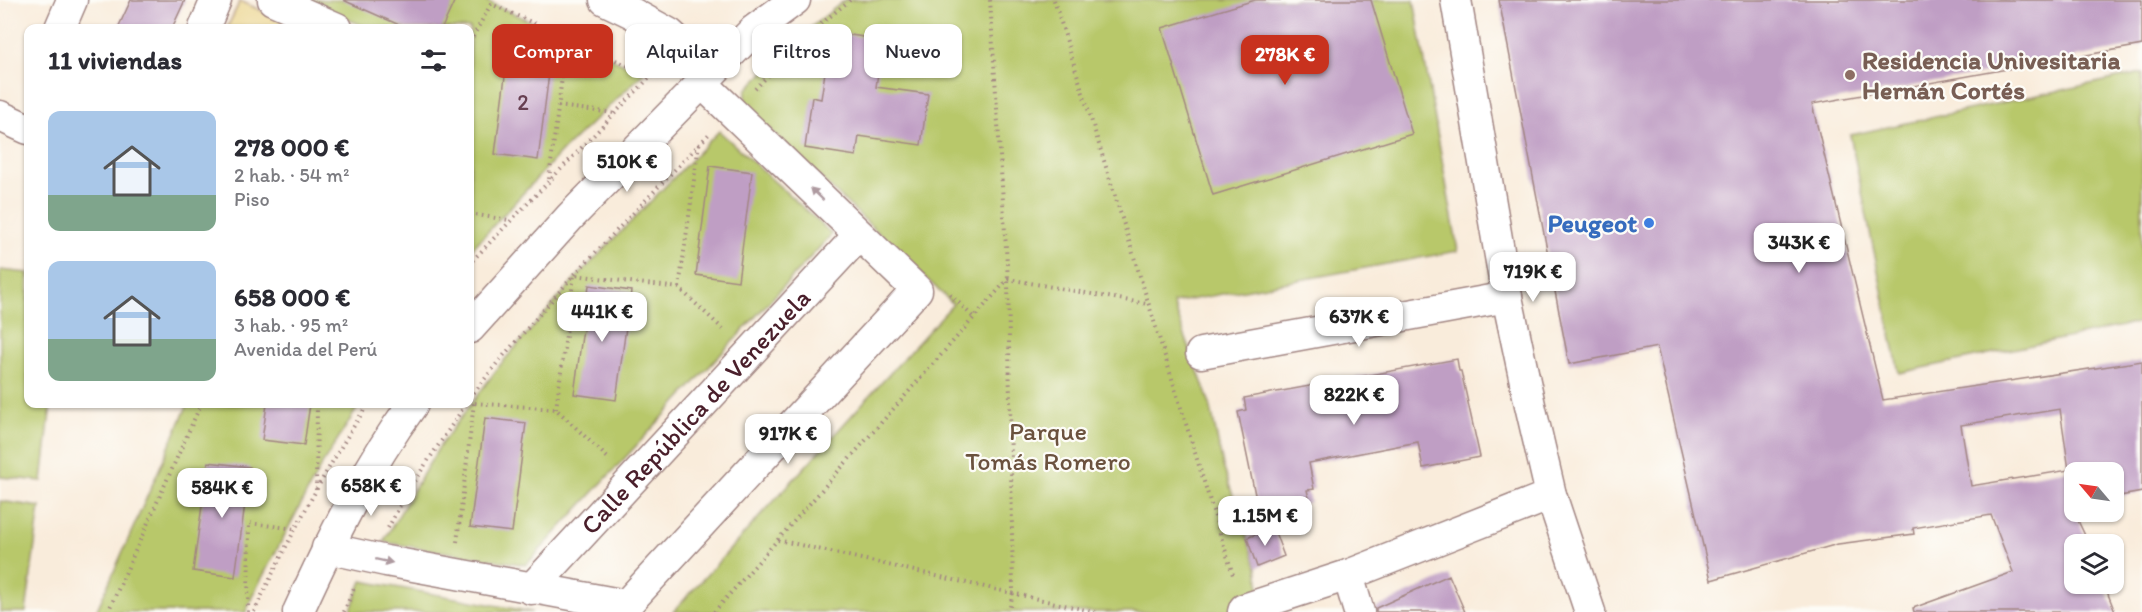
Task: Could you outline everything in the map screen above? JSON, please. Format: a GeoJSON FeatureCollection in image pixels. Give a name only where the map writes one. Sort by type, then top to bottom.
{"type":"FeatureCollection","features":[{"type":"Feature","properties":{"kind":"street"},"geometry":{"type":"LineString","coordinates":[[62,24],[72,0]]}},
{"type":"Feature","properties":{"kind":"street"},"geometry":{"type":"LineString","coordinates":[[206,24],[216,0]]}},
{"type":"Feature","properties":{"kind":"street"},"geometry":{"type":"LineString","coordinates":[[273,0],[328,24]]}},
{"type":"Feature","properties":{"kind":"street"},"geometry":{"type":"LineString","coordinates":[[604,0],[652,24]]}},
{"type":"Feature","properties":{"kind":"street"},"geometry":{"type":"LineString","coordinates":[[757,24],[773,0]]}},
{"type":"Feature","properties":{"kind":"street"},"geometry":{"type":"LineString","coordinates":[[761,24],[795,0]]}},
{"type":"Feature","properties":{"kind":"street"},"geometry":{"type":"LineString","coordinates":[[1456,0],[1507,297],[1551,495],[1590,612]]}},
{"type":"Feature","properties":{"kind":"street"},"geometry":{"type":"LineString","coordinates":[[740,43],[752,31]]}},
{"type":"Feature","properties":{"kind":"street"},"geometry":{"type":"LineString","coordinates":[[474,324],[570,217],[706,78]]}},
{"type":"Feature","properties":{"kind":"street"},"geometry":{"type":"LineString","coordinates":[[327,548],[531,589],[626,605],[917,290],[732,112],[708,78]]}},
{"type":"Feature","properties":{"kind":"street","name":"Calle República de Venezuela"},"geometry":{"type":"LineString","coordinates":[[531,589],[859,235]]}},
{"type":"Feature","properties":{"kind":"street"},"geometry":{"type":"LineString","coordinates":[[1202,353],[1507,297]]}},
{"type":"Feature","properties":{"kind":"street"},"geometry":{"type":"LineString","coordinates":[[298,612],[327,548],[362,483],[410,408]]}},
{"type":"Feature","properties":{"kind":"street"},"geometry":{"type":"LineString","coordinates":[[1244,611],[1348,575],[1551,495]]}},
{"type":"Feature","properties":{"kind":"street"},"geometry":{"type":"LineString","coordinates":[[1348,575],[1359,612]]}},
{"type":"Feature","properties":{"kind":"path"},"geometry":{"type":"LineString","coordinates":[[474,396],[498,362],[574,275],[699,144],[806,37],[850,0]]}},
{"type":"Feature","properties":{"kind":"path"},"geometry":{"type":"LineString","coordinates":[[990,0],[1008,279],[1013,592],[1009,612]]}},
{"type":"Feature","properties":{"kind":"path"},"geometry":{"type":"LineString","coordinates":[[1054,0],[1244,611]]}},
{"type":"Feature","properties":{"kind":"path"},"geometry":{"type":"LineString","coordinates":[[474,35],[491,4],[536,24]]}},
{"type":"Feature","properties":{"kind":"path"},"geometry":{"type":"LineString","coordinates":[[474,259],[651,76],[613,59]]}},
{"type":"Feature","properties":{"kind":"path"},"geometry":{"type":"LineString","coordinates":[[549,180],[562,78]]}},
{"type":"Feature","properties":{"kind":"path"},"geometry":{"type":"LineString","coordinates":[[558,106],[614,113]]}},
{"type":"Feature","properties":{"kind":"path"},"geometry":{"type":"LineString","coordinates":[[679,288],[699,144]]}},
{"type":"Feature","properties":{"kind":"path"},"geometry":{"type":"LineString","coordinates":[[474,215],[510,220]]}},
{"type":"Feature","properties":{"kind":"path"},"geometry":{"type":"LineString","coordinates":[[574,275],[679,288],[730,337]]}},
{"type":"Feature","properties":{"kind":"path"},"geometry":{"type":"LineString","coordinates":[[556,409],[574,275]]}},
{"type":"Feature","properties":{"kind":"path"},"geometry":{"type":"LineString","coordinates":[[1008,279],[1147,304]]}},
{"type":"Feature","properties":{"kind":"path"},"geometry":{"type":"LineString","coordinates":[[714,612],[1008,279]]}},
{"type":"Feature","properties":{"kind":"path"},"geometry":{"type":"LineString","coordinates":[[474,400],[556,409],[614,464]]}},
{"type":"Feature","properties":{"kind":"path"},"geometry":{"type":"LineString","coordinates":[[108,612],[199,408]]}},
{"type":"Feature","properties":{"kind":"path"},"geometry":{"type":"LineString","coordinates":[[316,492],[317,408]]}},
{"type":"Feature","properties":{"kind":"path"},"geometry":{"type":"LineString","coordinates":[[386,561],[394,539],[385,534],[409,489],[463,408]]}},
{"type":"Feature","properties":{"kind":"path"},"geometry":{"type":"LineString","coordinates":[[456,548],[470,408]]}},
{"type":"Feature","properties":{"kind":"path"},"geometry":{"type":"LineString","coordinates":[[248,612],[249,523],[296,529]]}},
{"type":"Feature","properties":{"kind":"path"},"geometry":{"type":"LineString","coordinates":[[778,540],[1095,612]]}},
{"type":"Feature","properties":{"kind":"green space"},"geometry":{"type":"Polygon","coordinates":[[[304,0],[484,0],[537,24],[492,24],[492,78],[613,78],[613,59],[625,64],[625,78],[639,78],[564,149],[474,247],[474,24],[359,24],[304,0]]]}},
{"type":"Feature","properties":{"kind":"green space","name":"Parque Tomás Romero"},"geometry":{"type":"Polygon","coordinates":[[[845,0],[1414,0],[1458,251],[1173,303],[1210,404],[1223,466],[1257,567],[1263,612],[673,612],[953,304],[745,106],[746,90],[758,78],[852,78],[852,24],[815,24],[845,0]]]}},
{"type":"Feature","properties":{"kind":"green space"},"geometry":{"type":"Polygon","coordinates":[[[2142,73],[2142,322],[1899,373],[1850,135],[2142,73]]]}},
{"type":"Feature","properties":{"kind":"green space"},"geometry":{"type":"Polygon","coordinates":[[[719,131],[832,234],[526,565],[383,542],[439,447],[468,408],[474,408],[474,400],[500,365],[576,278],[719,131]]]}},
{"type":"Feature","properties":{"kind":"green space"},"geometry":{"type":"Polygon","coordinates":[[[0,270],[24,273],[24,408],[51,408],[42,481],[0,477],[0,270]]]}},
{"type":"Feature","properties":{"kind":"green space"},"geometry":{"type":"Polygon","coordinates":[[[186,408],[357,408],[321,466],[246,612],[96,612],[186,408]]]}},
{"type":"Feature","properties":{"kind":"green space"},"geometry":{"type":"Polygon","coordinates":[[[0,501],[40,507],[26,612],[0,612],[0,501]]]}},
{"type":"Feature","properties":{"kind":"green space"},"geometry":{"type":"Polygon","coordinates":[[[362,581],[532,612],[350,612],[362,581]]]}},
{"type":"Feature","properties":{"kind":"sand"},"geometry":{"type":"Polygon","coordinates":[[[240,1],[291,24],[229,24],[240,1]]]}},
{"type":"Feature","properties":{"kind":"building"},"geometry":{"type":"Polygon","coordinates":[[[131,0],[185,0],[174,24],[120,24],[131,0]]]}},
{"type":"Feature","properties":{"kind":"building"},"geometry":{"type":"Polygon","coordinates":[[[343,0],[455,0],[444,24],[397,24],[343,0]]]}},
{"type":"Feature","properties":{"kind":"building"},"geometry":{"type":"Polygon","coordinates":[[[1255,0],[1371,0],[1412,134],[1213,195],[1162,28],[1255,0]]]}},
{"type":"Feature","properties":{"kind":"building"},"geometry":{"type":"Polygon","coordinates":[[[1499,0],[2142,0],[2142,45],[1812,104],[1883,400],[2142,361],[2142,492],[2124,495],[2124,462],[2068,462],[2060,409],[1961,425],[1971,486],[2064,471],[2064,522],[2079,522],[2084,534],[2064,534],[2064,594],[2108,594],[2115,612],[1914,612],[1913,608],[2013,572],[1991,515],[1913,528],[1914,534],[1838,544],[1711,580],[1657,347],[1569,364],[1499,0]]]}},
{"type":"Feature","properties":{"kind":"building"},"geometry":{"type":"Polygon","coordinates":[[[852,35],[864,37],[864,78],[877,78],[876,87],[928,94],[921,145],[859,136],[856,156],[805,148],[812,97],[821,99],[824,78],[852,78],[852,35]]]}},
{"type":"Feature","properties":{"kind":"building"},"geometry":{"type":"Polygon","coordinates":[[[505,78],[548,78],[538,160],[495,154],[505,78]]]}},
{"type":"Feature","properties":{"kind":"building"},"geometry":{"type":"Polygon","coordinates":[[[710,166],[752,172],[738,281],[696,275],[710,166]]]}},
{"type":"Feature","properties":{"kind":"building"},"geometry":{"type":"Polygon","coordinates":[[[589,285],[631,291],[616,400],[574,394],[589,285]]]}},
{"type":"Feature","properties":{"kind":"building"},"geometry":{"type":"Polygon","coordinates":[[[1457,359],[1480,457],[1423,468],[1418,442],[1309,463],[1314,489],[1307,490],[1310,502],[1259,514],[1238,412],[1246,410],[1244,398],[1457,359]]]}},
{"type":"Feature","properties":{"kind":"building"},"geometry":{"type":"Polygon","coordinates":[[[266,408],[309,408],[304,445],[262,440],[266,408]]]}},
{"type":"Feature","properties":{"kind":"building"},"geometry":{"type":"Polygon","coordinates":[[[485,418],[526,423],[512,532],[470,527],[485,418]]]}},
{"type":"Feature","properties":{"kind":"building"},"geometry":{"type":"Polygon","coordinates":[[[208,462],[250,467],[235,577],[193,571],[208,462]]]}},
{"type":"Feature","properties":{"kind":"building"},"geometry":{"type":"Polygon","coordinates":[[[1273,527],[1284,556],[1257,567],[1247,538],[1273,527]]]}},
{"type":"Feature","properties":{"kind":"building"},"geometry":{"type":"Polygon","coordinates":[[[1449,575],[1465,612],[1376,612],[1376,608],[1449,575]]]}},
{"type":"Feature","properties":{"kind":"place","name":"Residencia Univesitaria Hernán Cortés"},"geometry":{"type":"Point","coordinates":[1850,75]}},
{"type":"Feature","properties":{"kind":"place","name":"Peugeot"},"geometry":{"type":"Point","coordinates":[1649,223]}}]}
